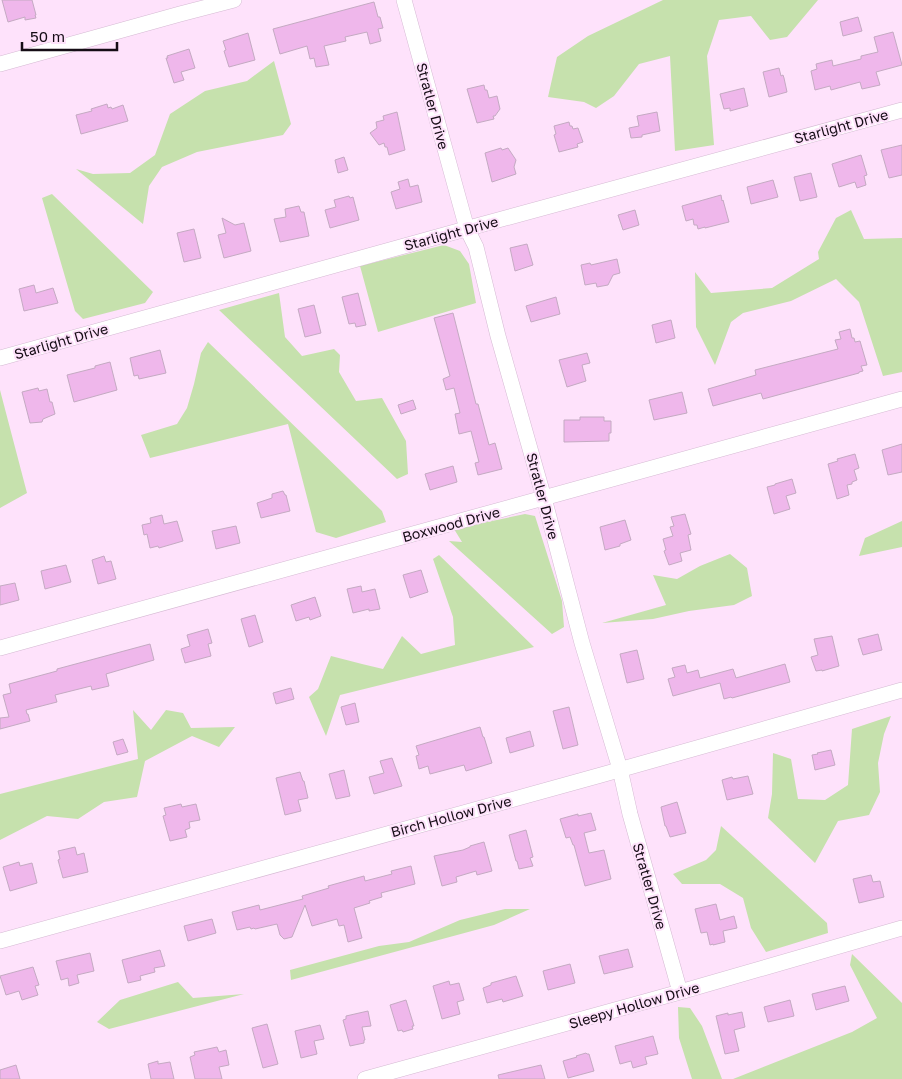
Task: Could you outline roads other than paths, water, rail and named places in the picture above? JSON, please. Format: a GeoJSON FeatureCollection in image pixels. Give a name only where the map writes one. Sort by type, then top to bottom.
{"type":"FeatureCollection","features":[{"type":"Feature","properties":{"kind":"street"},"geometry":{"type":"LineString","coordinates":[[0,64],[234,0]]}},
{"type":"Feature","properties":{"kind":"street","name":"Stratler Drive"},"geometry":{"type":"LineString","coordinates":[[404,0],[467,228],[476,247],[498,336],[544,498],[582,643],[620,770],[630,814],[680,992]]}},
{"type":"Feature","properties":{"kind":"street","name":"Starlight Drive"},"geometry":{"type":"LineString","coordinates":[[0,358],[467,228],[902,110]]}},
{"type":"Feature","properties":{"kind":"street","name":"Boxwood Drive"},"geometry":{"type":"LineString","coordinates":[[0,648],[902,399]]}},
{"type":"Feature","properties":{"kind":"street","name":"Birch Hollow Drive"},"geometry":{"type":"LineString","coordinates":[[0,941],[902,690]]}},
{"type":"Feature","properties":{"kind":"street","name":"Sleepy Hollow Drive"},"geometry":{"type":"LineString","coordinates":[[365,1079],[680,992],[902,928]]}}]}
